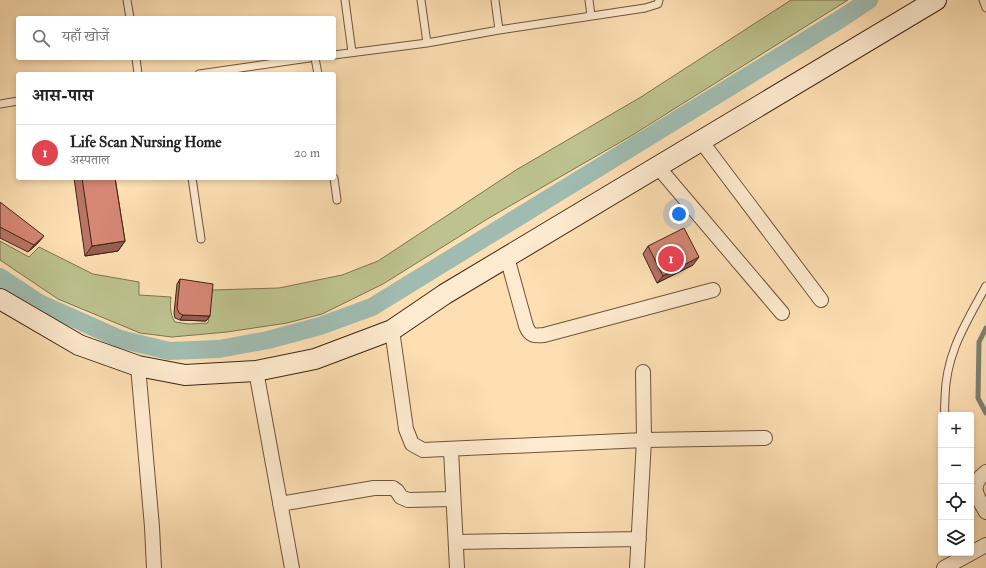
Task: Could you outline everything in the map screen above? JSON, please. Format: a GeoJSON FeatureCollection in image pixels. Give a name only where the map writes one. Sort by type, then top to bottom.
{"type":"FeatureCollection","features":[{"type":"Feature","properties":{"kind":"street"},"geometry":{"type":"LineString","coordinates":[[0,299],[78,345],[138,366],[185,375],[256,371],[315,359],[392,330],[445,294],[936,0]]}},
{"type":"Feature","properties":{"kind":"street"},"geometry":{"type":"LineString","coordinates":[[701,141],[821,300]]}},
{"type":"Feature","properties":{"kind":"street"},"geometry":{"type":"LineString","coordinates":[[658,167],[782,313]]}},
{"type":"Feature","properties":{"kind":"street"},"geometry":{"type":"LineString","coordinates":[[507,257],[528,332],[534,336],[544,335],[713,290]]}},
{"type":"Feature","properties":{"kind":"street"},"geometry":{"type":"LineString","coordinates":[[392,330],[406,429],[412,444],[423,450],[451,450],[644,440],[765,438]]}},
{"type":"Feature","properties":{"kind":"street"},"geometry":{"type":"LineString","coordinates":[[138,366],[152,527],[154,568]]}},
{"type":"Feature","properties":{"kind":"street"},"geometry":{"type":"LineString","coordinates":[[256,371],[292,568]]}},
{"type":"Feature","properties":{"kind":"street"},"geometry":{"type":"LineString","coordinates":[[637,568],[644,440],[643,372]]}},
{"type":"Feature","properties":{"kind":"street"},"geometry":{"type":"LineString","coordinates":[[451,450],[457,568]]}},
{"type":"Feature","properties":{"kind":"street"},"geometry":{"type":"LineString","coordinates":[[974,486],[986,472]]}},
{"type":"Feature","properties":{"kind":"street"},"geometry":{"type":"LineString","coordinates":[[280,504],[374,488],[393,488],[401,497],[408,500],[453,498]]}},
{"type":"Feature","properties":{"kind":"street"},"geometry":{"type":"LineString","coordinates":[[974,490],[986,512]]}},
{"type":"Feature","properties":{"kind":"street"},"geometry":{"type":"LineString","coordinates":[[456,542],[639,539]]}},
{"type":"Feature","properties":{"kind":"street"},"geometry":{"type":"LineString","coordinates":[[944,568],[986,545]]}},
{"type":"Feature","properties":{"kind":"lane"},"geometry":{"type":"LineString","coordinates":[[127,0],[130,16]]}},
{"type":"Feature","properties":{"kind":"lane"},"geometry":{"type":"LineString","coordinates":[[346,0],[352,52]]}},
{"type":"Feature","properties":{"kind":"lane"},"geometry":{"type":"LineString","coordinates":[[421,0],[427,43]]}},
{"type":"Feature","properties":{"kind":"lane"},"geometry":{"type":"LineString","coordinates":[[495,0],[499,30]]}},
{"type":"Feature","properties":{"kind":"lane"},"geometry":{"type":"LineString","coordinates":[[589,0],[591,16]]}},
{"type":"Feature","properties":{"kind":"lane"},"geometry":{"type":"LineString","coordinates":[[336,54],[427,43],[499,30],[645,8],[658,4],[659,0]]}},
{"type":"Feature","properties":{"kind":"lane"},"geometry":{"type":"LineString","coordinates":[[983,0],[986,8]]}},
{"type":"Feature","properties":{"kind":"lane"},"geometry":{"type":"LineString","coordinates":[[136,60],[138,72]]}},
{"type":"Feature","properties":{"kind":"lane"},"geometry":{"type":"LineString","coordinates":[[212,72],[296,60]]}},
{"type":"Feature","properties":{"kind":"lane"},"geometry":{"type":"LineString","coordinates":[[315,60],[318,72]]}},
{"type":"Feature","properties":{"kind":"lane"},"geometry":{"type":"LineString","coordinates":[[0,104],[16,101]]}},
{"type":"Feature","properties":{"kind":"lane"},"geometry":{"type":"LineString","coordinates":[[192,180],[200,239]]}},
{"type":"Feature","properties":{"kind":"lane"},"geometry":{"type":"LineString","coordinates":[[334,180],[337,200]]}},
{"type":"Feature","properties":{"kind":"lane"},"geometry":{"type":"LineString","coordinates":[[945,412],[945,382],[951,357],[957,339],[986,286]]}},
{"type":"Feature","properties":{"kind":"green space"},"geometry":{"type":"Polygon","coordinates":[[[791,0],[848,0],[631,136],[489,218],[383,284],[322,314],[287,323],[227,332],[172,337],[140,333],[58,299],[0,260],[0,241],[29,257],[39,247],[93,274],[139,282],[139,295],[171,297],[170,304],[172,316],[175,322],[189,324],[208,323],[212,290],[279,288],[342,275],[378,261],[516,170],[641,97],[791,0]]]}},
{"type":"Feature","properties":{"kind":"building"},"geometry":{"type":"Polygon","coordinates":[[[82,180],[115,180],[125,241],[92,246],[82,180]]]}},
{"type":"Feature","properties":{"kind":"building"},"geometry":{"type":"Polygon","coordinates":[[[0,202],[44,236],[34,245],[0,227],[0,202]]]}},
{"type":"Feature","properties":{"kind":"building"},"geometry":{"type":"Polygon","coordinates":[[[684,228],[699,257],[663,276],[648,246],[684,228]]]}},
{"type":"Feature","properties":{"kind":"building"},"geometry":{"type":"Polygon","coordinates":[[[180,279],[213,284],[210,316],[183,315],[179,313],[177,308],[180,279]]]}},
{"type":"Feature","properties":{"kind":"waterway"},"geometry":{"type":"LineString","coordinates":[[0,277],[39,303],[120,339],[169,351],[219,349],[268,340],[320,326],[372,307],[869,0]]}},
{"type":"Feature","properties":{"kind":"waterway"},"geometry":{"type":"LineString","coordinates":[[986,328],[979,342],[978,398],[986,413]]}},
{"type":"Feature","properties":{"kind":"place","name":"Life Scan Nursing Home"},"geometry":{"type":"Point","coordinates":[671,259]}}]}
